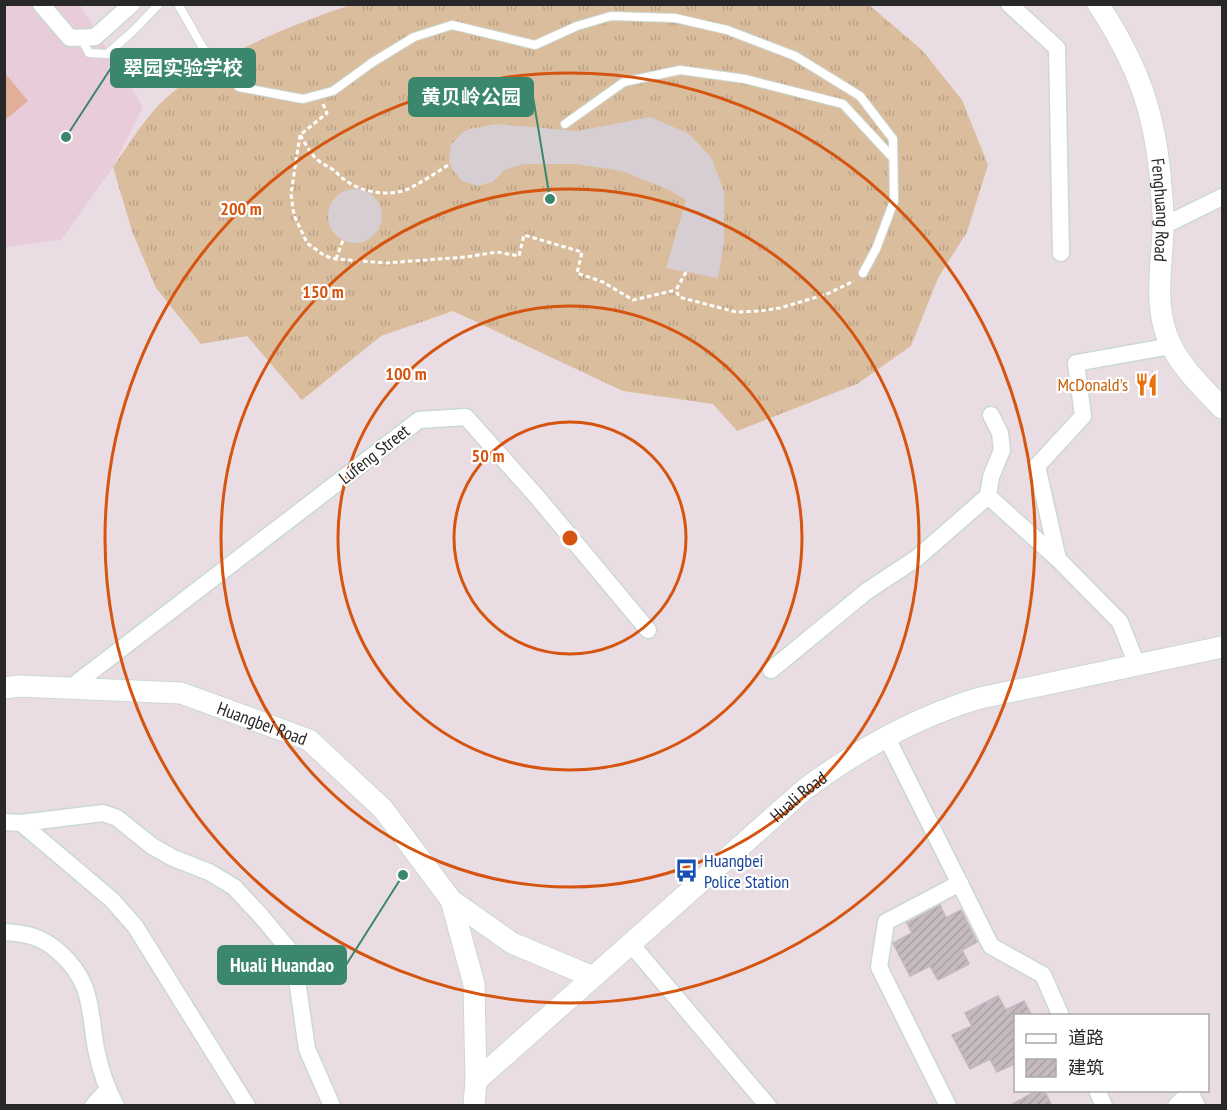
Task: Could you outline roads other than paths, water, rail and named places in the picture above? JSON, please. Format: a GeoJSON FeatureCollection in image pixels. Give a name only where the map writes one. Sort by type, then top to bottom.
{"type":"FeatureCollection","features":[{"type":"Feature","properties":{"kind":"street"},"geometry":{"type":"LineString","coordinates":[[41,4],[70,38],[95,38],[132,4]]}},
{"type":"Feature","properties":{"kind":"street"},"geometry":{"type":"LineString","coordinates":[[1009,4],[1057,48],[1061,253]]}},
{"type":"Feature","properties":{"kind":"street","name":"Fenghuang Road"},"geometry":{"type":"LineString","coordinates":[[1098,4],[1135,69],[1150,109],[1159,163],[1163,226],[1159,303],[1164,324],[1171,346],[1196,380],[1222,408]]}},
{"type":"Feature","properties":{"kind":"street"},"geometry":{"type":"LineString","coordinates":[[1163,226],[1222,197]]}},
{"type":"Feature","properties":{"kind":"street"},"geometry":{"type":"LineString","coordinates":[[1058,559],[1037,466],[1083,416],[1076,363],[1171,346]]}},
{"type":"Feature","properties":{"kind":"street"},"geometry":{"type":"LineString","coordinates":[[771,670],[867,591],[917,558],[988,496],[991,477],[1002,450],[1000,433],[991,415]]}},
{"type":"Feature","properties":{"kind":"street","name":"Lufeng Street"},"geometry":{"type":"LineString","coordinates":[[70,688],[419,420],[466,417],[538,498],[648,630]]}},
{"type":"Feature","properties":{"kind":"street"},"geometry":{"type":"LineString","coordinates":[[988,496],[1058,559],[1120,622],[1137,666]]}},
{"type":"Feature","properties":{"kind":"street","name":"Huali Road"},"geometry":{"type":"LineString","coordinates":[[476,1081],[806,789],[847,759],[886,736],[933,713],[971,701],[1222,647]]}},
{"type":"Feature","properties":{"kind":"street","name":"Huangbei Road"},"geometry":{"type":"LineString","coordinates":[[4,688],[20,686],[182,693],[309,740],[383,809],[451,900],[512,943],[593,977]]}},
{"type":"Feature","properties":{"kind":"street"},"geometry":{"type":"LineString","coordinates":[[886,736],[991,946],[1042,975],[1060,1014]]}},
{"type":"Feature","properties":{"kind":"street"},"geometry":{"type":"LineString","coordinates":[[13,823],[102,813],[117,818],[152,846],[172,858],[209,872],[234,887],[291,952],[307,1049],[332,1106]]}},
{"type":"Feature","properties":{"kind":"street"},"geometry":{"type":"LineString","coordinates":[[13,823],[112,900],[135,926],[247,1106]]}},
{"type":"Feature","properties":{"kind":"street"},"geometry":{"type":"LineString","coordinates":[[948,1106],[879,967],[886,922],[960,883]]}},
{"type":"Feature","properties":{"kind":"street","name":"Huangbei Road"},"geometry":{"type":"LineString","coordinates":[[451,900],[474,984],[476,1081]]}},
{"type":"Feature","properties":{"kind":"street"},"geometry":{"type":"LineString","coordinates":[[4,932],[27,933],[51,945],[73,964],[87,990],[93,1016],[96,1048],[107,1090],[116,1106]]}},
{"type":"Feature","properties":{"kind":"street"},"geometry":{"type":"LineString","coordinates":[[630,943],[768,1106]]}},
{"type":"Feature","properties":{"kind":"street"},"geometry":{"type":"LineString","coordinates":[[474,1106],[476,1081]]}},
{"type":"Feature","properties":{"kind":"street"},"geometry":{"type":"LineString","coordinates":[[93,1106],[107,1090]]}},
{"type":"Feature","properties":{"kind":"street"},"geometry":{"type":"LineString","coordinates":[[1098,1092],[1104,1106]]}},
{"type":"Feature","properties":{"kind":"street"},"geometry":{"type":"LineString","coordinates":[[1176,1106],[1190,1092],[1197,1106]]}},
{"type":"Feature","properties":{"kind":"lane"},"geometry":{"type":"LineString","coordinates":[[81,38],[89,53],[107,54],[159,4]]}},
{"type":"Feature","properties":{"kind":"lane"},"geometry":{"type":"LineString","coordinates":[[178,4],[204,48],[239,87],[303,99],[333,91],[373,62],[414,37],[452,25],[535,45],[577,26],[611,16],[675,18],[727,30],[795,56],[860,96],[893,140],[894,201],[876,249],[863,273]]}},
{"type":"Feature","properties":{"kind":"lane"},"geometry":{"type":"LineString","coordinates":[[565,124],[624,82],[680,70],[745,78],[843,104],[893,158]]}},
{"type":"Feature","properties":{"kind":"place","name":"翠园实验学校"},"geometry":{"type":"Point","coordinates":[66,137]}},
{"type":"Feature","properties":{"kind":"place","name":"黄贝岭公园"},"geometry":{"type":"Point","coordinates":[550,199]}},
{"type":"Feature","properties":{"kind":"place","name":"McDonald's"},"geometry":{"type":"Point","coordinates":[1146,384]}},
{"type":"Feature","properties":{"kind":"place","name":"Huangbei Police Station"},"geometry":{"type":"Point","coordinates":[686,870]}},
{"type":"Feature","properties":{"kind":"place","name":"Huali Huandao"},"geometry":{"type":"Point","coordinates":[403,875]}}]}
